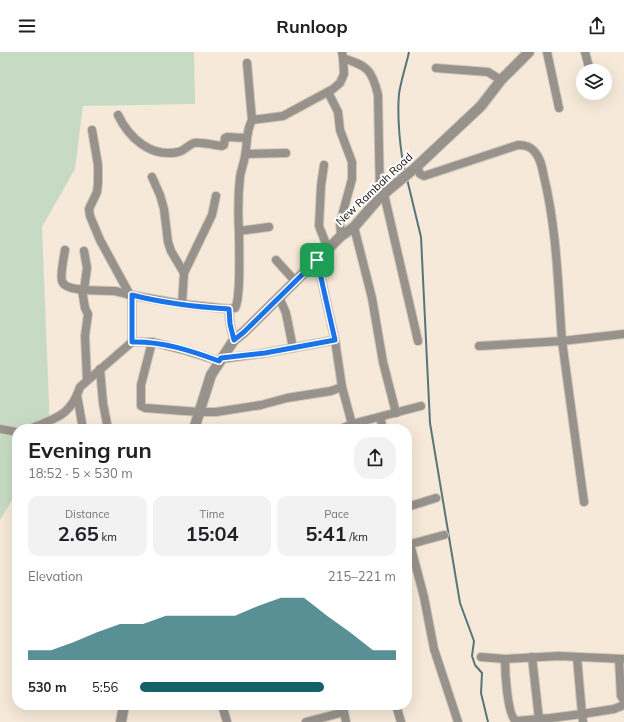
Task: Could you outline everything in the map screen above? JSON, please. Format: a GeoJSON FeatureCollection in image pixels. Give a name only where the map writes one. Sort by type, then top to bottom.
{"type":"FeatureCollection","features":[{"type":"Feature","properties":{"kind":"street","name":"New Rambah Road"},"geometry":{"type":"LineString","coordinates":[[195,424],[211,376],[234,340],[244,332],[341,236],[354,227],[385,193],[416,167],[481,106],[501,80],[529,52]]}},
{"type":"Feature","properties":{"kind":"street"},"geometry":{"type":"LineString","coordinates":[[547,52],[559,108]]}},
{"type":"Feature","properties":{"kind":"street"},"geometry":{"type":"LineString","coordinates":[[585,52],[588,64]]}},
{"type":"Feature","properties":{"kind":"street"},"geometry":{"type":"LineString","coordinates":[[252,120],[283,116],[337,86],[344,74],[342,55],[360,63],[371,73],[378,94],[385,193],[418,341]]}},
{"type":"Feature","properties":{"kind":"street"},"geometry":{"type":"LineString","coordinates":[[65,250],[62,281],[64,284],[72,288],[83,290],[116,291],[148,299],[182,304],[229,309],[235,308],[238,301],[239,275],[238,231],[240,175],[246,154],[248,127],[252,120],[247,62]]}},
{"type":"Feature","properties":{"kind":"street"},"geometry":{"type":"LineString","coordinates":[[436,68],[488,72],[501,80]]}},
{"type":"Feature","properties":{"kind":"street"},"geometry":{"type":"LineString","coordinates":[[328,92],[338,112],[340,130],[352,162],[352,179],[340,223],[341,236]]}},
{"type":"Feature","properties":{"kind":"street"},"geometry":{"type":"LineString","coordinates":[[118,115],[123,124],[139,143],[147,148],[161,153],[178,152],[196,143],[222,146],[224,145],[225,138],[227,137],[246,138]]}},
{"type":"Feature","properties":{"kind":"street"},"geometry":{"type":"LineString","coordinates":[[92,130],[98,165],[98,183],[97,192],[88,209],[100,240],[131,295],[132,342]]}},
{"type":"Feature","properties":{"kind":"street"},"geometry":{"type":"LineString","coordinates":[[416,167],[420,174],[424,176],[518,145],[526,146],[534,150],[539,158],[548,194],[552,222],[562,341],[584,502]]}},
{"type":"Feature","properties":{"kind":"street"},"geometry":{"type":"LineString","coordinates":[[246,154],[286,154]]}},
{"type":"Feature","properties":{"kind":"street"},"geometry":{"type":"LineString","coordinates":[[324,165],[321,186],[319,226],[328,249]]}},
{"type":"Feature","properties":{"kind":"street"},"geometry":{"type":"LineString","coordinates":[[152,177],[164,209],[168,242],[171,251],[184,273]]}},
{"type":"Feature","properties":{"kind":"street"},"geometry":{"type":"LineString","coordinates":[[182,304],[184,273],[212,215],[216,196]]}},
{"type":"Feature","properties":{"kind":"street"},"geometry":{"type":"LineString","coordinates":[[238,231],[269,227]]}},
{"type":"Feature","properties":{"kind":"street"},"geometry":{"type":"LineString","coordinates":[[354,227],[372,298],[383,362],[396,413]]}},
{"type":"Feature","properties":{"kind":"street"},"geometry":{"type":"LineString","coordinates":[[84,251],[87,268],[83,290],[85,308],[88,314],[85,336],[87,380]]}},
{"type":"Feature","properties":{"kind":"street"},"geometry":{"type":"LineString","coordinates":[[276,260],[295,282]]}},
{"type":"Feature","properties":{"kind":"street"},"geometry":{"type":"LineString","coordinates":[[317,260],[335,340],[342,387],[352,424],[421,406]]}},
{"type":"Feature","properties":{"kind":"street"},"geometry":{"type":"LineString","coordinates":[[279,297],[286,312],[293,348]]}},
{"type":"Feature","properties":{"kind":"street"},"geometry":{"type":"LineString","coordinates":[[229,309],[230,324],[234,340]]}},
{"type":"Feature","properties":{"kind":"street"},"geometry":{"type":"LineString","coordinates":[[479,346],[562,341],[624,334]]}},
{"type":"Feature","properties":{"kind":"street"},"geometry":{"type":"LineString","coordinates":[[50,424],[66,412],[77,395],[80,387],[132,342],[152,342],[220,360],[335,340]]}},
{"type":"Feature","properties":{"kind":"street"},"geometry":{"type":"LineString","coordinates":[[152,342],[141,385],[141,406],[145,408],[216,412],[261,405],[287,398],[331,391],[342,387]]}},
{"type":"Feature","properties":{"kind":"street"},"geometry":{"type":"LineString","coordinates":[[100,369],[103,403],[107,424]]}},
{"type":"Feature","properties":{"kind":"street"},"geometry":{"type":"LineString","coordinates":[[77,395],[82,424]]}},
{"type":"Feature","properties":{"kind":"street"},"geometry":{"type":"LineString","coordinates":[[380,417],[382,424]]}},
{"type":"Feature","properties":{"kind":"street"},"geometry":{"type":"LineString","coordinates":[[0,429],[12,431]]}},
{"type":"Feature","properties":{"kind":"street"},"geometry":{"type":"LineString","coordinates":[[412,505],[436,498]]}},
{"type":"Feature","properties":{"kind":"street"},"geometry":{"type":"LineString","coordinates":[[412,544],[444,535]]}},
{"type":"Feature","properties":{"kind":"street"},"geometry":{"type":"LineString","coordinates":[[412,555],[424,597],[434,649],[458,722]]}},
{"type":"Feature","properties":{"kind":"street"},"geometry":{"type":"LineString","coordinates":[[482,657],[505,659],[532,657],[577,657],[621,659],[621,696],[624,701]]}},
{"type":"Feature","properties":{"kind":"street"},"geometry":{"type":"LineString","coordinates":[[532,657],[539,719]]}},
{"type":"Feature","properties":{"kind":"street"},"geometry":{"type":"LineString","coordinates":[[577,657],[582,718]]}},
{"type":"Feature","properties":{"kind":"street"},"geometry":{"type":"LineString","coordinates":[[505,659],[505,673],[512,718],[516,721],[582,718],[624,705]]}},
{"type":"Feature","properties":{"kind":"street"},"geometry":{"type":"LineString","coordinates":[[121,722],[123,710]]}},
{"type":"Feature","properties":{"kind":"street"},"geometry":{"type":"LineString","coordinates":[[223,710],[227,722]]}},
{"type":"Feature","properties":{"kind":"street"},"geometry":{"type":"LineString","coordinates":[[307,722],[340,710]]}},
{"type":"Feature","properties":{"kind":"street"},"geometry":{"type":"LineString","coordinates":[[343,710],[346,722]]}},
{"type":"Feature","properties":{"kind":"street"},"geometry":{"type":"LineString","coordinates":[[397,710],[401,722]]}},
{"type":"Feature","properties":{"kind":"green space"},"geometry":{"type":"Polygon","coordinates":[[[0,52],[194,52],[195,104],[83,106],[75,169],[42,227],[50,424],[12,424],[12,500],[0,520],[0,52]]]}},
{"type":"Feature","properties":{"kind":"waterway"},"geometry":{"type":"LineString","coordinates":[[405,171],[400,144],[398,103],[409,52]]}},
{"type":"Feature","properties":{"kind":"waterway"},"geometry":{"type":"LineString","coordinates":[[407,179],[421,237],[430,423],[460,603],[474,641],[472,656],[475,665],[482,673],[481,693],[488,722]]}},
{"type":"Feature","properties":{"kind":"route"},"geometry":{"type":"LineString","coordinates":[[317,260],[335,340],[249,356],[221,358],[219,361],[152,342],[132,342],[132,295],[174,303],[229,309],[230,324],[234,340],[317,260]]}}]}
